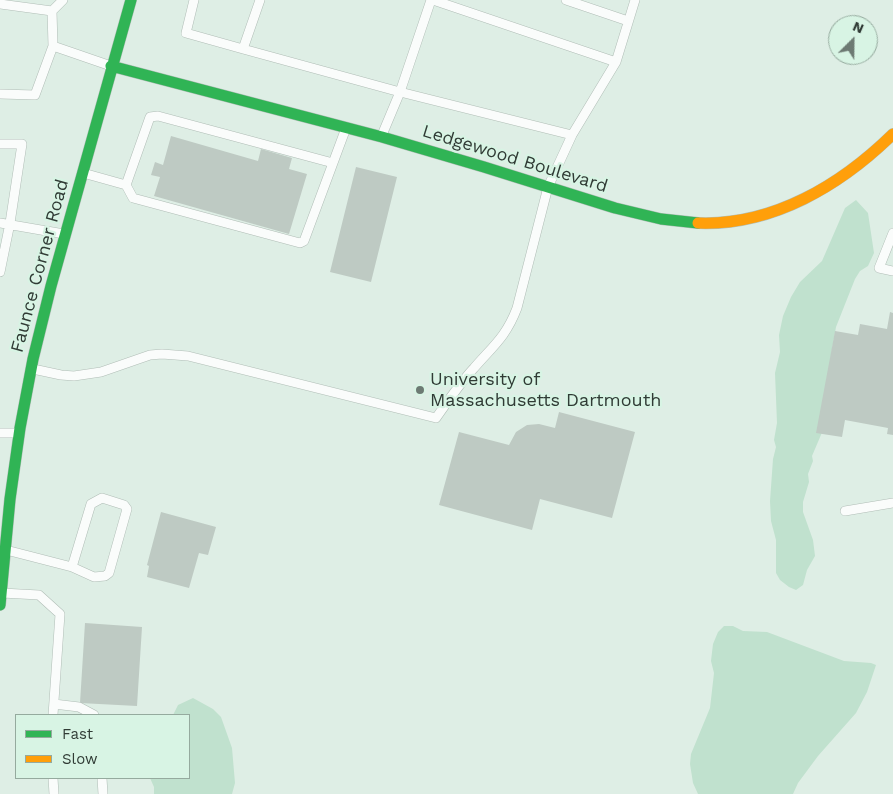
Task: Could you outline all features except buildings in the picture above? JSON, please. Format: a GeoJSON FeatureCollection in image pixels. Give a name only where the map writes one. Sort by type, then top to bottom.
{"type":"FeatureCollection","features":[{"type":"Feature","properties":{"kind":"street","name":"Faunce Corner Road"},"geometry":{"type":"LineString","coordinates":[[0,599],[10,490],[45,308],[111,66],[131,0]]}},
{"type":"Feature","properties":{"kind":"street","name":"Ledgewood Boulevard"},"geometry":{"type":"LineString","coordinates":[[111,66],[382,136],[633,214],[699,223],[732,222],[775,210],[819,191],[863,163],[893,134]]}},
{"type":"Feature","properties":{"kind":"lane"},"geometry":{"type":"LineString","coordinates":[[0,4],[52,10],[63,0]]}},
{"type":"Feature","properties":{"kind":"lane"},"geometry":{"type":"LineString","coordinates":[[194,0],[186,33],[400,92],[572,135]]}},
{"type":"Feature","properties":{"kind":"lane"},"geometry":{"type":"LineString","coordinates":[[243,49],[260,0]]}},
{"type":"Feature","properties":{"kind":"lane"},"geometry":{"type":"LineString","coordinates":[[382,136],[400,92],[432,0],[616,62]]}},
{"type":"Feature","properties":{"kind":"lane"},"geometry":{"type":"LineString","coordinates":[[566,0],[628,21]]}},
{"type":"Feature","properties":{"kind":"lane"},"geometry":{"type":"LineString","coordinates":[[32,368],[74,376],[108,370],[150,355],[188,356],[436,418],[469,373],[499,342],[512,321],[548,187],[572,135],[616,62],[635,0]]}},
{"type":"Feature","properties":{"kind":"lane"},"geometry":{"type":"LineString","coordinates":[[0,94],[35,95],[53,46],[52,10]]}},
{"type":"Feature","properties":{"kind":"lane"},"geometry":{"type":"LineString","coordinates":[[53,46],[111,66]]}},
{"type":"Feature","properties":{"kind":"lane"},"geometry":{"type":"LineString","coordinates":[[126,185],[150,117],[158,116],[333,163]]}},
{"type":"Feature","properties":{"kind":"lane"},"geometry":{"type":"LineString","coordinates":[[83,172],[126,185],[133,198],[300,243],[304,241],[346,127]]}},
{"type":"Feature","properties":{"kind":"lane"},"geometry":{"type":"LineString","coordinates":[[0,144],[22,144],[10,223],[0,272]]}},
{"type":"Feature","properties":{"kind":"lane"},"geometry":{"type":"LineString","coordinates":[[0,223],[10,223],[65,234]]}},
{"type":"Feature","properties":{"kind":"lane"},"geometry":{"type":"LineString","coordinates":[[893,234],[879,268],[893,271]]}},
{"type":"Feature","properties":{"kind":"lane"},"geometry":{"type":"LineString","coordinates":[[0,433],[20,433]]}},
{"type":"Feature","properties":{"kind":"lane"},"geometry":{"type":"LineString","coordinates":[[3,550],[72,567],[94,577],[105,576],[109,573],[127,509],[124,505],[102,498],[91,504],[72,567]]}},
{"type":"Feature","properties":{"kind":"lane"},"geometry":{"type":"LineString","coordinates":[[845,511],[893,503]]}},
{"type":"Feature","properties":{"kind":"lane"},"geometry":{"type":"LineString","coordinates":[[0,599],[39,595],[60,614],[53,714]]}},
{"type":"Feature","properties":{"kind":"lane"},"geometry":{"type":"LineString","coordinates":[[54,704],[79,707],[92,714]]}},
{"type":"Feature","properties":{"kind":"lane"},"geometry":{"type":"LineString","coordinates":[[53,779],[54,794]]}},
{"type":"Feature","properties":{"kind":"lane"},"geometry":{"type":"LineString","coordinates":[[102,779],[103,794]]}},
{"type":"Feature","properties":{"kind":"green space"},"geometry":{"type":"Polygon","coordinates":[[[856,200],[868,213],[874,253],[868,266],[860,271],[855,279],[836,327],[831,355],[829,416],[812,456],[813,461],[808,474],[809,482],[803,502],[803,512],[813,540],[815,556],[807,570],[803,585],[796,590],[780,580],[776,573],[776,540],[771,521],[770,501],[777,423],[775,373],[780,352],[779,335],[783,316],[791,297],[800,282],[822,261],[845,208],[856,200]]]}},
{"type":"Feature","properties":{"kind":"green space"},"geometry":{"type":"Polygon","coordinates":[[[724,626],[733,626],[743,631],[767,632],[844,661],[876,665],[867,692],[856,713],[818,756],[798,783],[793,794],[698,794],[693,783],[690,764],[691,754],[710,708],[714,673],[711,661],[713,644],[718,632],[724,626]]]}},
{"type":"Feature","properties":{"kind":"green space"},"geometry":{"type":"Polygon","coordinates":[[[193,698],[213,709],[221,717],[232,748],[235,783],[232,794],[154,794],[154,787],[150,779],[190,779],[190,714],[174,714],[178,705],[193,698]]]}},
{"type":"Feature","properties":{"kind":"traffic: fast"},"geometry":{"type":"LineString","coordinates":[[0,605],[10,499],[20,428],[33,359],[51,286],[131,0]]}},
{"type":"Feature","properties":{"kind":"traffic: fast"},"geometry":{"type":"LineString","coordinates":[[111,66],[382,137],[615,208],[661,219],[698,223]]}},
{"type":"Feature","properties":{"kind":"traffic: slow"},"geometry":{"type":"LineString","coordinates":[[698,223],[726,222],[753,218],[779,210],[804,199],[851,170],[893,134]]}},
{"type":"Feature","properties":{"kind":"place","name":"University of Massachusetts Dartmouth"},"geometry":{"type":"Point","coordinates":[420,390]}}]}
